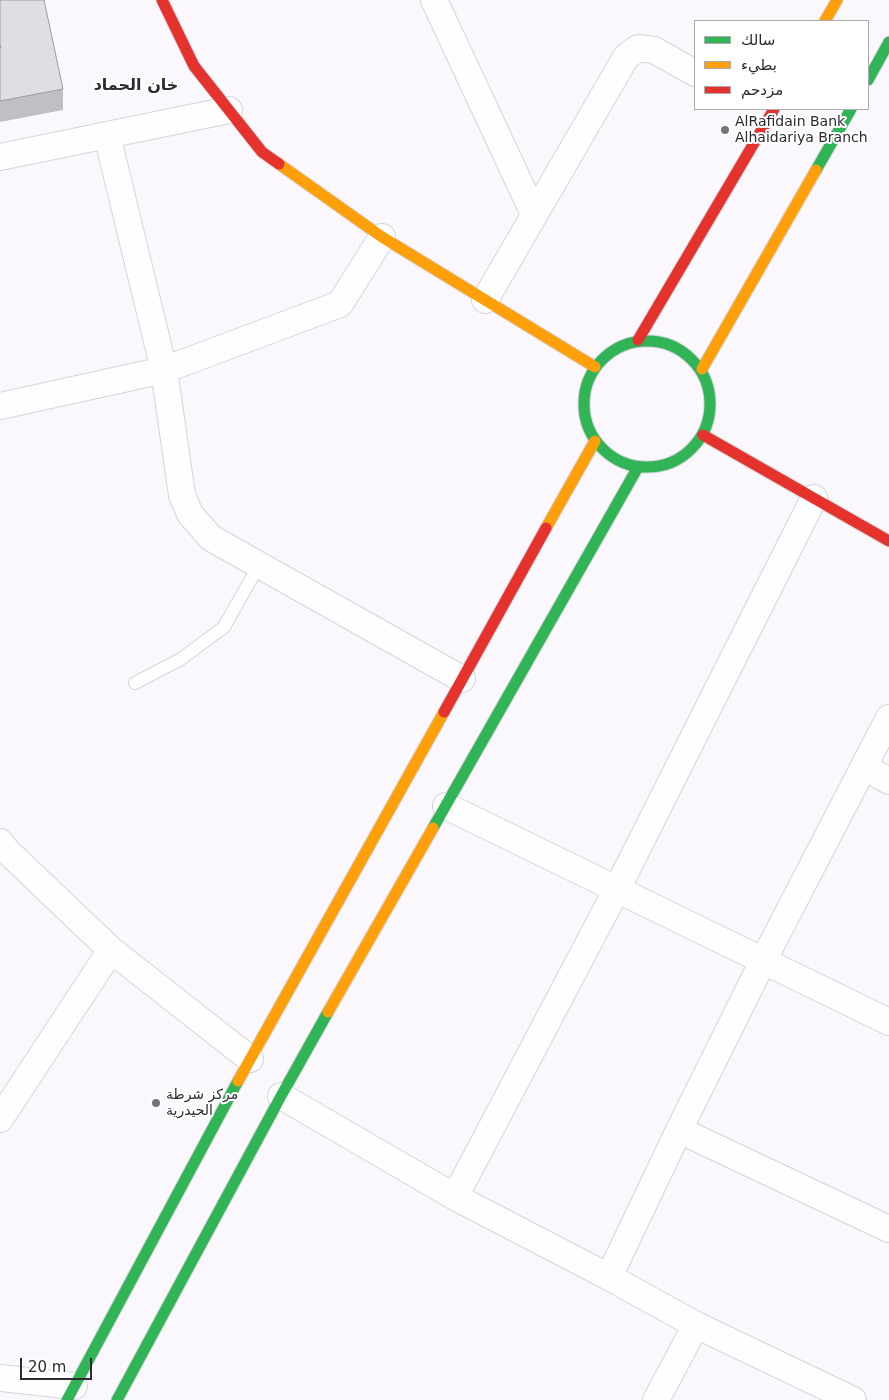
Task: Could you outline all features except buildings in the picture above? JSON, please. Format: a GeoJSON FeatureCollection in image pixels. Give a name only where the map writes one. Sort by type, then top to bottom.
{"type":"FeatureCollection","features":[{"type":"Feature","properties":{"kind":"street"},"geometry":{"type":"LineString","coordinates":[[162,0],[194,66],[262,152],[382,238],[594,367]]}},
{"type":"Feature","properties":{"kind":"street"},"geometry":{"type":"LineString","coordinates":[[434,0],[534,214]]}},
{"type":"Feature","properties":{"kind":"street"},"geometry":{"type":"LineString","coordinates":[[826,20],[838,0]]}},
{"type":"Feature","properties":{"kind":"street"},"geometry":{"type":"LineString","coordinates":[[869,78],[889,42]]}},
{"type":"Feature","properties":{"kind":"street"},"geometry":{"type":"LineString","coordinates":[[486,300],[626,56],[638,48],[654,50],[694,72]]}},
{"type":"Feature","properties":{"kind":"street"},"geometry":{"type":"LineString","coordinates":[[0,157],[229,110]]}},
{"type":"Feature","properties":{"kind":"street"},"geometry":{"type":"LineString","coordinates":[[702,369],[850,110]]}},
{"type":"Feature","properties":{"kind":"street"},"geometry":{"type":"LineString","coordinates":[[638,340],[768,111]]}},
{"type":"Feature","properties":{"kind":"street"},"geometry":{"type":"LineString","coordinates":[[108,135],[164,370],[182,495],[190,514],[211,538],[462,679]]}},
{"type":"Feature","properties":{"kind":"street"},"geometry":{"type":"LineString","coordinates":[[0,406],[164,370],[340,304],[382,238]]}},
{"type":"Feature","properties":{"kind":"street"},"geometry":{"type":"LineString","coordinates":[[638,340],[665,342],[686,352],[702,369],[710,390],[711,413],[703,435],[686,455],[663,466],[638,467],[613,458],[594,441],[584,418],[584,391],[594,367],[614,349],[638,340]]}},
{"type":"Feature","properties":{"kind":"street"},"geometry":{"type":"LineString","coordinates":[[703,435],[889,541]]}},
{"type":"Feature","properties":{"kind":"street"},"geometry":{"type":"LineString","coordinates":[[0,1378],[70,1393],[250,1059],[594,441]]}},
{"type":"Feature","properties":{"kind":"street"},"geometry":{"type":"LineString","coordinates":[[117,1400],[281,1096],[638,467]]}},
{"type":"Feature","properties":{"kind":"street"},"geometry":{"type":"LineString","coordinates":[[455,1197],[617,889],[814,498]]}},
{"type":"Feature","properties":{"kind":"street"},"geometry":{"type":"LineString","coordinates":[[609,1278],[679,1130],[763,961],[889,718]]}},
{"type":"Feature","properties":{"kind":"street"},"geometry":{"type":"LineString","coordinates":[[864,767],[889,781]]}},
{"type":"Feature","properties":{"kind":"street"},"geometry":{"type":"LineString","coordinates":[[446,806],[889,1022]]}},
{"type":"Feature","properties":{"kind":"street"},"geometry":{"type":"LineString","coordinates":[[3,852],[111,950],[250,1059]]}},
{"type":"Feature","properties":{"kind":"street"},"geometry":{"type":"LineString","coordinates":[[0,1119],[111,950]]}},
{"type":"Feature","properties":{"kind":"street"},"geometry":{"type":"LineString","coordinates":[[281,1096],[455,1197],[696,1325],[853,1400]]}},
{"type":"Feature","properties":{"kind":"street"},"geometry":{"type":"LineString","coordinates":[[679,1130],[889,1229]]}},
{"type":"Feature","properties":{"kind":"street"},"geometry":{"type":"LineString","coordinates":[[656,1400],[696,1325]]}},
{"type":"Feature","properties":{"kind":"lane"},"geometry":{"type":"LineString","coordinates":[[134,683],[181,659],[224,627],[259,565]]}},
{"type":"Feature","properties":{"kind":"traffic: fast"},"geometry":{"type":"LineString","coordinates":[[869,78],[889,42]]}},
{"type":"Feature","properties":{"kind":"traffic: fast"},"geometry":{"type":"LineString","coordinates":[[816,170],[850,110]]}},
{"type":"Feature","properties":{"kind":"traffic: fast"},"geometry":{"type":"LineString","coordinates":[[647,341],[671,345],[692,359],[706,380],[710,404],[706,428],[692,449],[671,463],[647,467],[623,463],[602,449],[588,428],[584,404],[588,380],[602,359],[623,345],[647,341]]}},
{"type":"Feature","properties":{"kind":"traffic: fast"},"geometry":{"type":"LineString","coordinates":[[433,828],[638,467]]}},
{"type":"Feature","properties":{"kind":"traffic: fast"},"geometry":{"type":"LineString","coordinates":[[117,1400],[328,1012]]}},
{"type":"Feature","properties":{"kind":"traffic: fast"},"geometry":{"type":"LineString","coordinates":[[67,1400],[238,1081]]}},
{"type":"Feature","properties":{"kind":"traffic: slow"},"geometry":{"type":"LineString","coordinates":[[826,20],[837,0]]}},
{"type":"Feature","properties":{"kind":"traffic: slow"},"geometry":{"type":"LineString","coordinates":[[279,164],[382,237],[595,367]]}},
{"type":"Feature","properties":{"kind":"traffic: slow"},"geometry":{"type":"LineString","coordinates":[[702,369],[816,170]]}},
{"type":"Feature","properties":{"kind":"traffic: slow"},"geometry":{"type":"LineString","coordinates":[[546,528],[595,441]]}},
{"type":"Feature","properties":{"kind":"traffic: slow"},"geometry":{"type":"LineString","coordinates":[[238,1081],[444,712]]}},
{"type":"Feature","properties":{"kind":"traffic: slow"},"geometry":{"type":"LineString","coordinates":[[328,1012],[433,828]]}},
{"type":"Feature","properties":{"kind":"traffic: jam"},"geometry":{"type":"LineString","coordinates":[[162,0],[194,66],[262,152],[279,164]]}},
{"type":"Feature","properties":{"kind":"traffic: jam"},"geometry":{"type":"LineString","coordinates":[[638,340],[773,110]]}},
{"type":"Feature","properties":{"kind":"traffic: jam"},"geometry":{"type":"LineString","coordinates":[[703,435],[889,541]]}},
{"type":"Feature","properties":{"kind":"traffic: jam"},"geometry":{"type":"LineString","coordinates":[[444,712],[546,528]]}},
{"type":"Feature","properties":{"kind":"place","name":"AlRafidain Bank Alhaidariya Branch"},"geometry":{"type":"Point","coordinates":[725,130]}},
{"type":"Feature","properties":{"kind":"place","name":"مركز شرطة الحيدرية"},"geometry":{"type":"Point","coordinates":[156,1103]}},
{"type":"Feature","properties":{"kind":"district","name":"خان الحماد"},"geometry":{"type":"Point","coordinates":[136,86]}}]}
